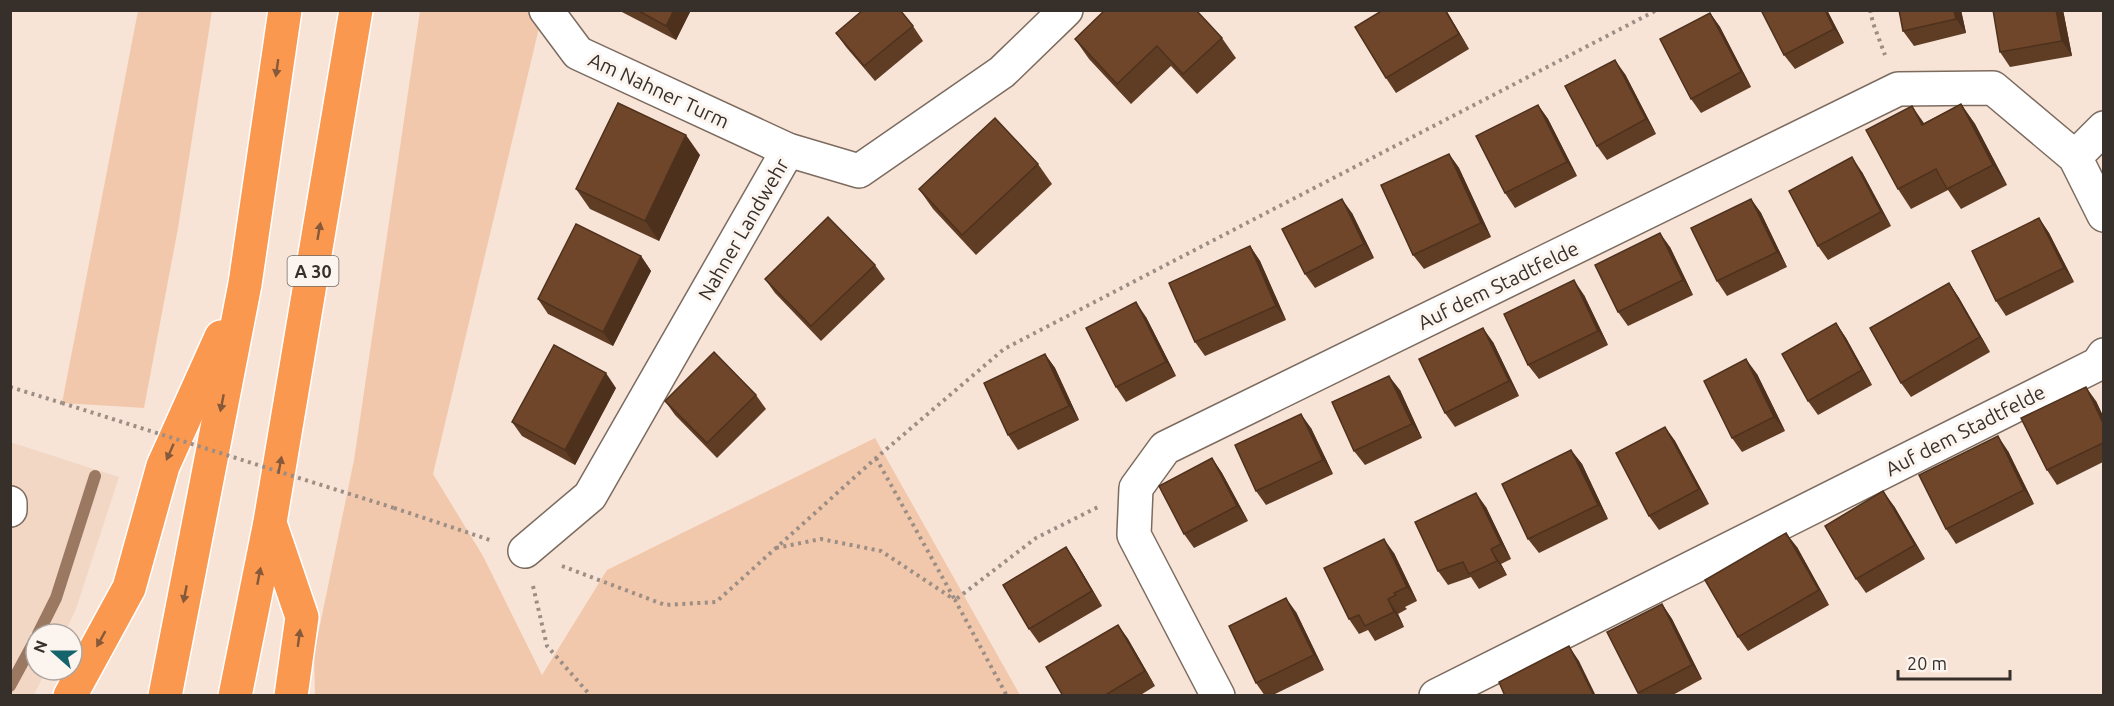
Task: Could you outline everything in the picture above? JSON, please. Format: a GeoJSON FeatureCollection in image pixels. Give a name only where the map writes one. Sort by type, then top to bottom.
{"type":"FeatureCollection","features":[{"type":"Feature","properties":{"kind":"highway"},"geometry":{"type":"LineString","coordinates":[[165,696],[245,284],[285,10]]}},
{"type":"Feature","properties":{"kind":"highway","name":"A 30"},"geometry":{"type":"LineString","coordinates":[[235,696],[270,522],[356,10]]}},
{"type":"Feature","properties":{"kind":"highway"},"geometry":{"type":"LineString","coordinates":[[70,696],[129,588],[163,466],[245,284]]}},
{"type":"Feature","properties":{"kind":"highway"},"geometry":{"type":"LineString","coordinates":[[270,522],[302,617],[291,696]]}},
{"type":"Feature","properties":{"kind":"street","name":"Am Nahner Turm"},"geometry":{"type":"LineString","coordinates":[[546,10],[578,53],[788,150]]}},
{"type":"Feature","properties":{"kind":"street","name":"Nahner Landwehr"},"geometry":{"type":"LineString","coordinates":[[525,551],[590,496],[788,150],[859,171],[1002,72],[1066,10]]}},
{"type":"Feature","properties":{"kind":"street","name":"Auf dem Stadtfelde"},"geometry":{"type":"LineString","coordinates":[[1136,488],[1165,448],[1898,89],[1993,88],[2075,157],[2103,215]]}},
{"type":"Feature","properties":{"kind":"street"},"geometry":{"type":"LineString","coordinates":[[2075,157],[2103,128]]}},
{"type":"Feature","properties":{"kind":"street","name":"Auf dem Stadtfelde"},"geometry":{"type":"LineString","coordinates":[[1436,696],[2098,364],[2103,354]]}},
{"type":"Feature","properties":{"kind":"street"},"geometry":{"type":"LineString","coordinates":[[1136,488],[1134,535],[1218,696]]}},
{"type":"Feature","properties":{"kind":"street"},"geometry":{"type":"LineString","coordinates":[[10,503],[10,510]]}},
{"type":"Feature","properties":{"kind":"path"},"geometry":{"type":"LineString","coordinates":[[10,387],[525,551],[665,604],[716,602],[876,458],[1004,349],[1658,10]]}},
{"type":"Feature","properties":{"kind":"path"},"geometry":{"type":"LineString","coordinates":[[1870,10],[1898,89]]}},
{"type":"Feature","properties":{"kind":"path"},"geometry":{"type":"LineString","coordinates":[[876,458],[1007,696]]}},
{"type":"Feature","properties":{"kind":"path"},"geometry":{"type":"LineString","coordinates":[[955,600],[1036,538],[1136,488]]}},
{"type":"Feature","properties":{"kind":"path"},"geometry":{"type":"LineString","coordinates":[[775,549],[821,539],[881,550],[955,600]]}},
{"type":"Feature","properties":{"kind":"path"},"geometry":{"type":"LineString","coordinates":[[525,551],[547,646],[591,696]]}},
{"type":"Feature","properties":{"kind":"shaded area"},"geometry":{"type":"Polygon","coordinates":[[[138,11],[212,11],[178,228],[144,408],[62,403],[138,11]]]}},
{"type":"Feature","properties":{"kind":"shaded area"},"geometry":{"type":"Polygon","coordinates":[[[420,11],[543,11],[433,474],[483,556],[542,675],[607,570],[875,438],[1020,695],[315,695],[314,654],[354,460],[420,11]]]}},
{"type":"Feature","properties":{"kind":"shaded area"},"geometry":{"type":"Polygon","coordinates":[[[10,442],[119,477],[70,622],[24,622],[24,682],[40,682],[34,695],[11,695],[10,442]]]}},
{"type":"Feature","properties":{"kind":"building"},"geometry":{"type":"Polygon","coordinates":[[[637,10],[674,10],[666,26],[637,10]]]}},
{"type":"Feature","properties":{"kind":"building"},"geometry":{"type":"Polygon","coordinates":[[[863,10],[900,10],[913,26],[864,66],[836,33],[863,10]]]}},
{"type":"Feature","properties":{"kind":"building"},"geometry":{"type":"Polygon","coordinates":[[[1105,10],[1196,10],[1222,38],[1183,74],[1157,46],[1117,84],[1075,39],[1105,10]]]}},
{"type":"Feature","properties":{"kind":"building"},"geometry":{"type":"Polygon","coordinates":[[[1383,10],[1445,10],[1459,34],[1386,78],[1355,27],[1383,10]]]}},
{"type":"Feature","properties":{"kind":"building"},"geometry":{"type":"Polygon","coordinates":[[[1761,10],[1825,10],[1834,29],[1784,55],[1761,10]]]}},
{"type":"Feature","properties":{"kind":"building"},"geometry":{"type":"Polygon","coordinates":[[[1899,10],[1954,10],[1956,19],[1903,31],[1899,10]]]}},
{"type":"Feature","properties":{"kind":"building"},"geometry":{"type":"Polygon","coordinates":[[[1993,10],[2056,10],[2062,41],[2000,52],[1993,10]]]}},
{"type":"Feature","properties":{"kind":"building"},"geometry":{"type":"Polygon","coordinates":[[[1710,13],[1741,72],[1691,99],[1660,39],[1710,13]]]}},
{"type":"Feature","properties":{"kind":"building"},"geometry":{"type":"Polygon","coordinates":[[[1615,60],[1646,119],[1597,146],[1565,86],[1615,60]]]}},
{"type":"Feature","properties":{"kind":"building"},"geometry":{"type":"Polygon","coordinates":[[[618,103],[686,135],[645,221],[576,189],[618,103]]]}},
{"type":"Feature","properties":{"kind":"building"},"geometry":{"type":"Polygon","coordinates":[[[1961,104],[1993,165],[1947,189],[1936,169],[1898,189],[1866,130],[1912,106],[1922,125],[1961,104]]]}},
{"type":"Feature","properties":{"kind":"building"},"geometry":{"type":"Polygon","coordinates":[[[1538,105],[1567,162],[1505,193],[1476,136],[1538,105]]]}},
{"type":"Feature","properties":{"kind":"building"},"geometry":{"type":"Polygon","coordinates":[[[995,118],[1038,164],[962,235],[919,189],[995,118]]]}},
{"type":"Feature","properties":{"kind":"building"},"geometry":{"type":"Polygon","coordinates":[[[1449,154],[1481,223],[1413,255],[1381,185],[1449,154]]]}},
{"type":"Feature","properties":{"kind":"building"},"geometry":{"type":"Polygon","coordinates":[[[1852,157],[1881,212],[1818,246],[1789,191],[1852,157]]]}},
{"type":"Feature","properties":{"kind":"building"},"geometry":{"type":"Polygon","coordinates":[[[1342,199],[1364,244],[1305,274],[1282,229],[1342,199]]]}},
{"type":"Feature","properties":{"kind":"building"},"geometry":{"type":"Polygon","coordinates":[[[1751,199],[1777,252],[1717,281],[1691,228],[1751,199]]]}},
{"type":"Feature","properties":{"kind":"building"},"geometry":{"type":"Polygon","coordinates":[[[828,217],[875,265],[811,326],[765,279],[828,217]]]}},
{"type":"Feature","properties":{"kind":"building"},"geometry":{"type":"Polygon","coordinates":[[[2039,218],[2064,268],[1996,301],[1972,251],[2039,218]]]}},
{"type":"Feature","properties":{"kind":"building"},"geometry":{"type":"Polygon","coordinates":[[[576,224],[641,256],[603,332],[538,299],[576,224]]]}},
{"type":"Feature","properties":{"kind":"building"},"geometry":{"type":"Polygon","coordinates":[[[1660,233],[1683,280],[1618,312],[1595,265],[1660,233]]]}},
{"type":"Feature","properties":{"kind":"building"},"geometry":{"type":"Polygon","coordinates":[[[1250,246],[1276,306],[1195,342],[1169,283],[1250,246]]]}},
{"type":"Feature","properties":{"kind":"building"},"geometry":{"type":"Polygon","coordinates":[[[1574,280],[1598,331],[1528,365],[1504,314],[1574,280]]]}},
{"type":"Feature","properties":{"kind":"building"},"geometry":{"type":"Polygon","coordinates":[[[1949,283],[1980,337],[1901,383],[1870,328],[1949,283]]]}},
{"type":"Feature","properties":{"kind":"building"},"geometry":{"type":"Polygon","coordinates":[[[1136,302],[1166,362],[1116,387],[1086,328],[1136,302]]]}},
{"type":"Feature","properties":{"kind":"building"},"geometry":{"type":"Polygon","coordinates":[[[1836,323],[1862,370],[1808,401],[1782,354],[1836,323]]]}},
{"type":"Feature","properties":{"kind":"building"},"geometry":{"type":"Polygon","coordinates":[[[1483,328],[1509,381],[1445,413],[1419,359],[1483,328]]]}},
{"type":"Feature","properties":{"kind":"building"},"geometry":{"type":"Polygon","coordinates":[[[554,345],[606,373],[565,450],[512,422],[554,345]]]}},
{"type":"Feature","properties":{"kind":"building"},"geometry":{"type":"Polygon","coordinates":[[[714,352],[756,395],[707,443],[665,401],[714,352]]]}},
{"type":"Feature","properties":{"kind":"building"},"geometry":{"type":"Polygon","coordinates":[[[1045,354],[1069,406],[1008,435],[984,383],[1045,354]]]}},
{"type":"Feature","properties":{"kind":"building"},"geometry":{"type":"Polygon","coordinates":[[[1746,359],[1774,417],[1732,438],[1704,381],[1746,359]]]}},
{"type":"Feature","properties":{"kind":"building"},"geometry":{"type":"Polygon","coordinates":[[[1389,376],[1412,424],[1354,451],[1332,402],[1389,376]]]}},
{"type":"Feature","properties":{"kind":"building"},"geometry":{"type":"Polygon","coordinates":[[[2086,387],[2103,423],[2103,443],[2047,470],[2021,418],[2086,387]]]}},
{"type":"Feature","properties":{"kind":"building"},"geometry":{"type":"Polygon","coordinates":[[[1301,414],[1323,460],[1256,491],[1235,445],[1301,414]]]}},
{"type":"Feature","properties":{"kind":"building"},"geometry":{"type":"Polygon","coordinates":[[[1665,427],[1699,489],[1649,516],[1616,453],[1665,427]]]}},
{"type":"Feature","properties":{"kind":"building"},"geometry":{"type":"Polygon","coordinates":[[[1998,436],[2024,490],[1946,529],[1919,475],[1998,436]]]}},
{"type":"Feature","properties":{"kind":"building"},"geometry":{"type":"Polygon","coordinates":[[[1571,450],[1598,505],[1528,539],[1502,484],[1571,450]]]}},
{"type":"Feature","properties":{"kind":"building"},"geometry":{"type":"Polygon","coordinates":[[[1212,458],[1237,506],[1184,534],[1159,486],[1212,458]]]}},
{"type":"Feature","properties":{"kind":"building"},"geometry":{"type":"Polygon","coordinates":[[[1883,491],[1915,545],[1856,579],[1825,526],[1883,491]]]}},
{"type":"Feature","properties":{"kind":"building"},"geometry":{"type":"Polygon","coordinates":[[[1476,493],[1501,544],[1491,549],[1497,561],[1469,574],[1463,562],[1438,571],[1415,522],[1476,493]]]}},
{"type":"Feature","properties":{"kind":"building"},"geometry":{"type":"Polygon","coordinates":[[[1786,533],[1819,590],[1738,637],[1705,580],[1786,533]]]}},
{"type":"Feature","properties":{"kind":"building"},"geometry":{"type":"Polygon","coordinates":[[[1384,539],[1407,587],[1394,593],[1396,595],[1388,599],[1394,612],[1365,626],[1359,615],[1349,619],[1324,568],[1384,539]]]}},
{"type":"Feature","properties":{"kind":"building"},"geometry":{"type":"Polygon","coordinates":[[[1066,547],[1092,591],[1029,629],[1003,585],[1066,547]]]}},
{"type":"Feature","properties":{"kind":"building"},"geometry":{"type":"Polygon","coordinates":[[[1286,598],[1314,655],[1256,683],[1229,626],[1286,598]]]}},
{"type":"Feature","properties":{"kind":"building"},"geometry":{"type":"Polygon","coordinates":[[[1662,604],[1692,665],[1638,693],[1607,632],[1662,604]]]}},
{"type":"Feature","properties":{"kind":"building"},"geometry":{"type":"Polygon","coordinates":[[[1118,625],[1145,671],[1104,696],[1063,696],[1046,667],[1118,625]]]}},
{"type":"Feature","properties":{"kind":"building"},"geometry":{"type":"Polygon","coordinates":[[[1569,646],[1594,696],[1505,696],[1499,682],[1569,646]]]}},
{"type":"Feature","properties":{"kind":"waterway"},"geometry":{"type":"LineString","coordinates":[[44,622],[56,598],[95,476]]}},
{"type":"Feature","properties":{"kind":"waterway"},"geometry":{"type":"LineString","coordinates":[[10,686],[24,660]]}}]}
